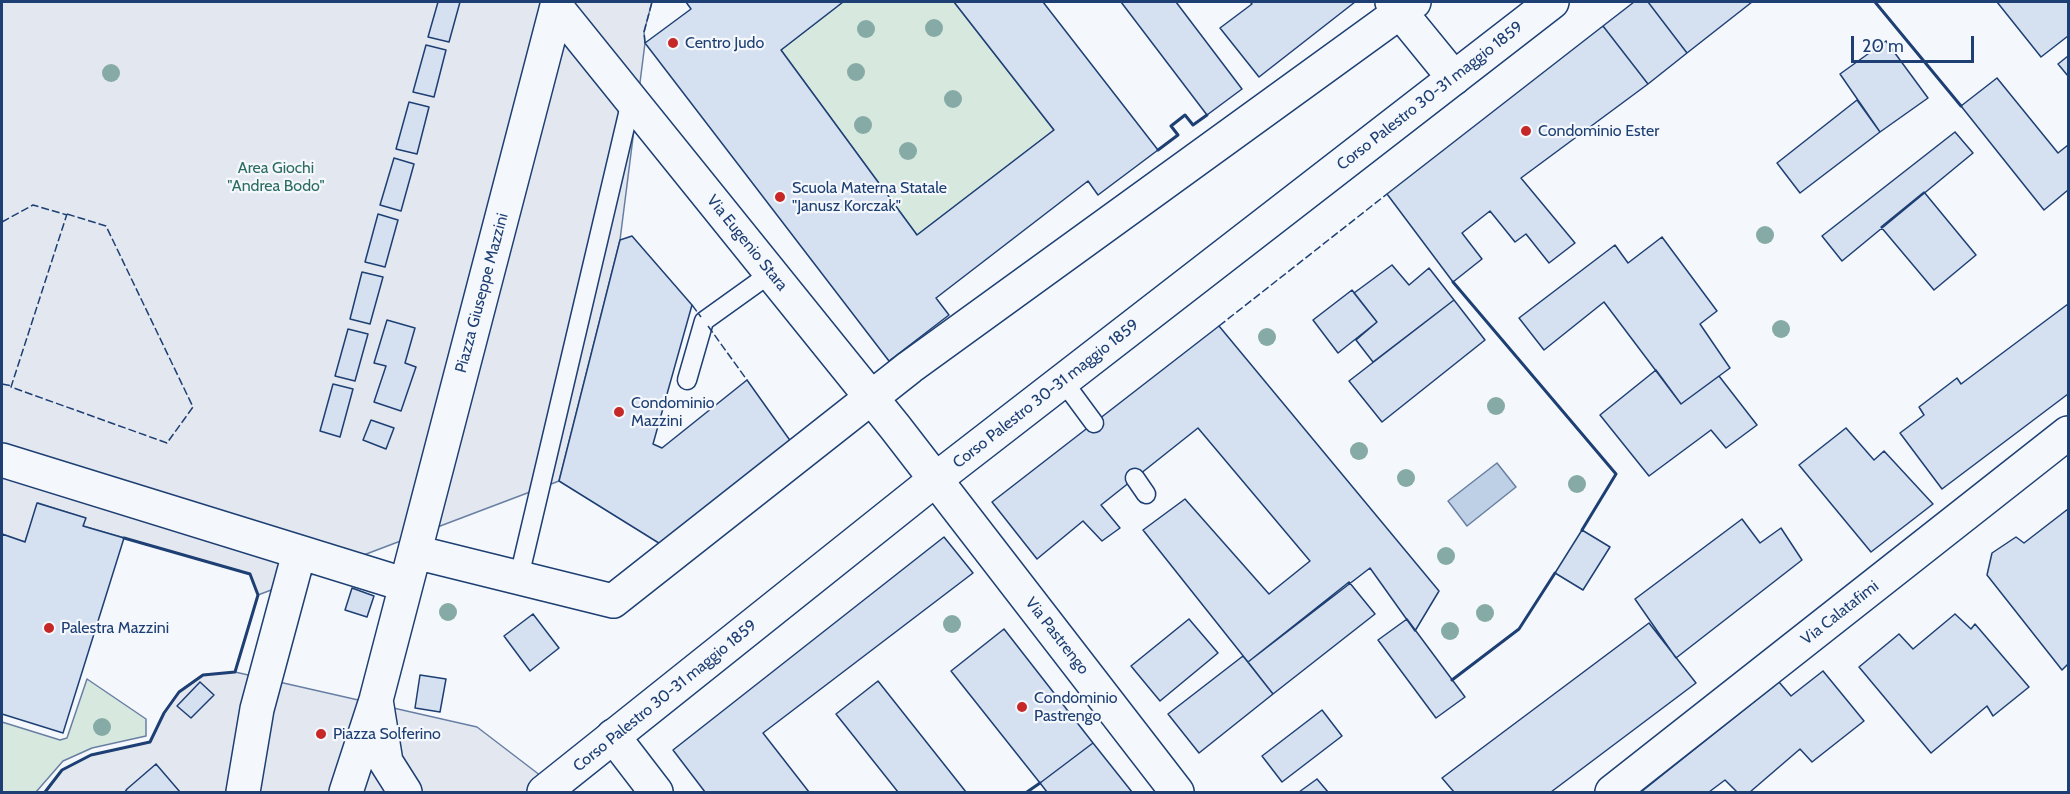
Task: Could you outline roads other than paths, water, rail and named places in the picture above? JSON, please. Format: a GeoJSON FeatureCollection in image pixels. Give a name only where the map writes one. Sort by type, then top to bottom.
{"type":"FeatureCollection","features":[{"type":"Feature","properties":{"kind":"street","name":"Corso Palestro 30-31 maggio 1859"},"geometry":{"type":"LineString","coordinates":[[544,792],[936,479],[1552,2]]}},
{"type":"Feature","properties":{"kind":"street","name":"Via Eugenio Stara"},"geometry":{"type":"LineString","coordinates":[[557,5],[631,101],[936,479]]}},
{"type":"Feature","properties":{"kind":"street","name":"Piazza Giuseppe Mazzini"},"geometry":{"type":"LineString","coordinates":[[346,792],[376,700],[557,5]]}},
{"type":"Feature","properties":{"kind":"street"},"geometry":{"type":"LineString","coordinates":[[415,552],[613,601],[919,360],[1402,5],[1454,78]]}},
{"type":"Feature","properties":{"kind":"street","name":"Via Calatafimi"},"geometry":{"type":"LineString","coordinates":[[1612,792],[2068,433]]}},
{"type":"Feature","properties":{"kind":"street"},"geometry":{"type":"LineString","coordinates":[[2,460],[406,585]]}},
{"type":"Feature","properties":{"kind":"street","name":"Via Pastrengo"},"geometry":{"type":"LineString","coordinates":[[936,479],[1177,792]]}},
{"type":"Feature","properties":{"kind":"street"},"geometry":{"type":"LineString","coordinates":[[243,792],[257,710],[299,553]]}},
{"type":"Feature","properties":{"kind":"street"},"geometry":{"type":"LineString","coordinates":[[376,700],[386,762],[405,792]]}},
{"type":"Feature","properties":{"kind":"street"},"geometry":{"type":"LineString","coordinates":[[613,736],[656,792]]}},
{"type":"Feature","properties":{"kind":"lane"},"geometry":{"type":"LineString","coordinates":[[519,578],[631,101]]}},
{"type":"Feature","properties":{"kind":"lane"},"geometry":{"type":"LineString","coordinates":[[687,380],[704,321],[771,273]]}},
{"type":"Feature","properties":{"kind":"lane"},"geometry":{"type":"LineString","coordinates":[[1063,381],[1094,423]]}},
{"type":"Feature","properties":{"kind":"lane"},"geometry":{"type":"LineString","coordinates":[[1135,478],[1146,494]]}},
{"type":"Feature","properties":{"kind":"water"},"geometry":{"type":"Polygon","coordinates":[[[1497,463],[1516,487],[1467,526],[1448,501],[1497,463]]]}},
{"type":"Feature","properties":{"kind":"place","name":"Centro Judo"},"geometry":{"type":"Point","coordinates":[673,43]}},
{"type":"Feature","properties":{"kind":"place","name":"Condominio Ester"},"geometry":{"type":"Point","coordinates":[1526,131]}},
{"type":"Feature","properties":{"kind":"place","name":"Scuola Materna Statale \"Janusz Korczak\""},"geometry":{"type":"Point","coordinates":[780,197]}},
{"type":"Feature","properties":{"kind":"place","name":"Condominio Mazzini"},"geometry":{"type":"Point","coordinates":[619,412]}},
{"type":"Feature","properties":{"kind":"place","name":"Palestra Mazzini"},"geometry":{"type":"Point","coordinates":[49,628]}},
{"type":"Feature","properties":{"kind":"place","name":"Condominio Pastrengo"},"geometry":{"type":"Point","coordinates":[1022,707]}},
{"type":"Feature","properties":{"kind":"place","name":"Piazza Solferino"},"geometry":{"type":"Point","coordinates":[321,734]}},
{"type":"Feature","properties":{"kind":"park label","name":"Area Giochi \"Andrea Bodo\""},"geometry":{"type":"Point","coordinates":[276,177]}}]}
